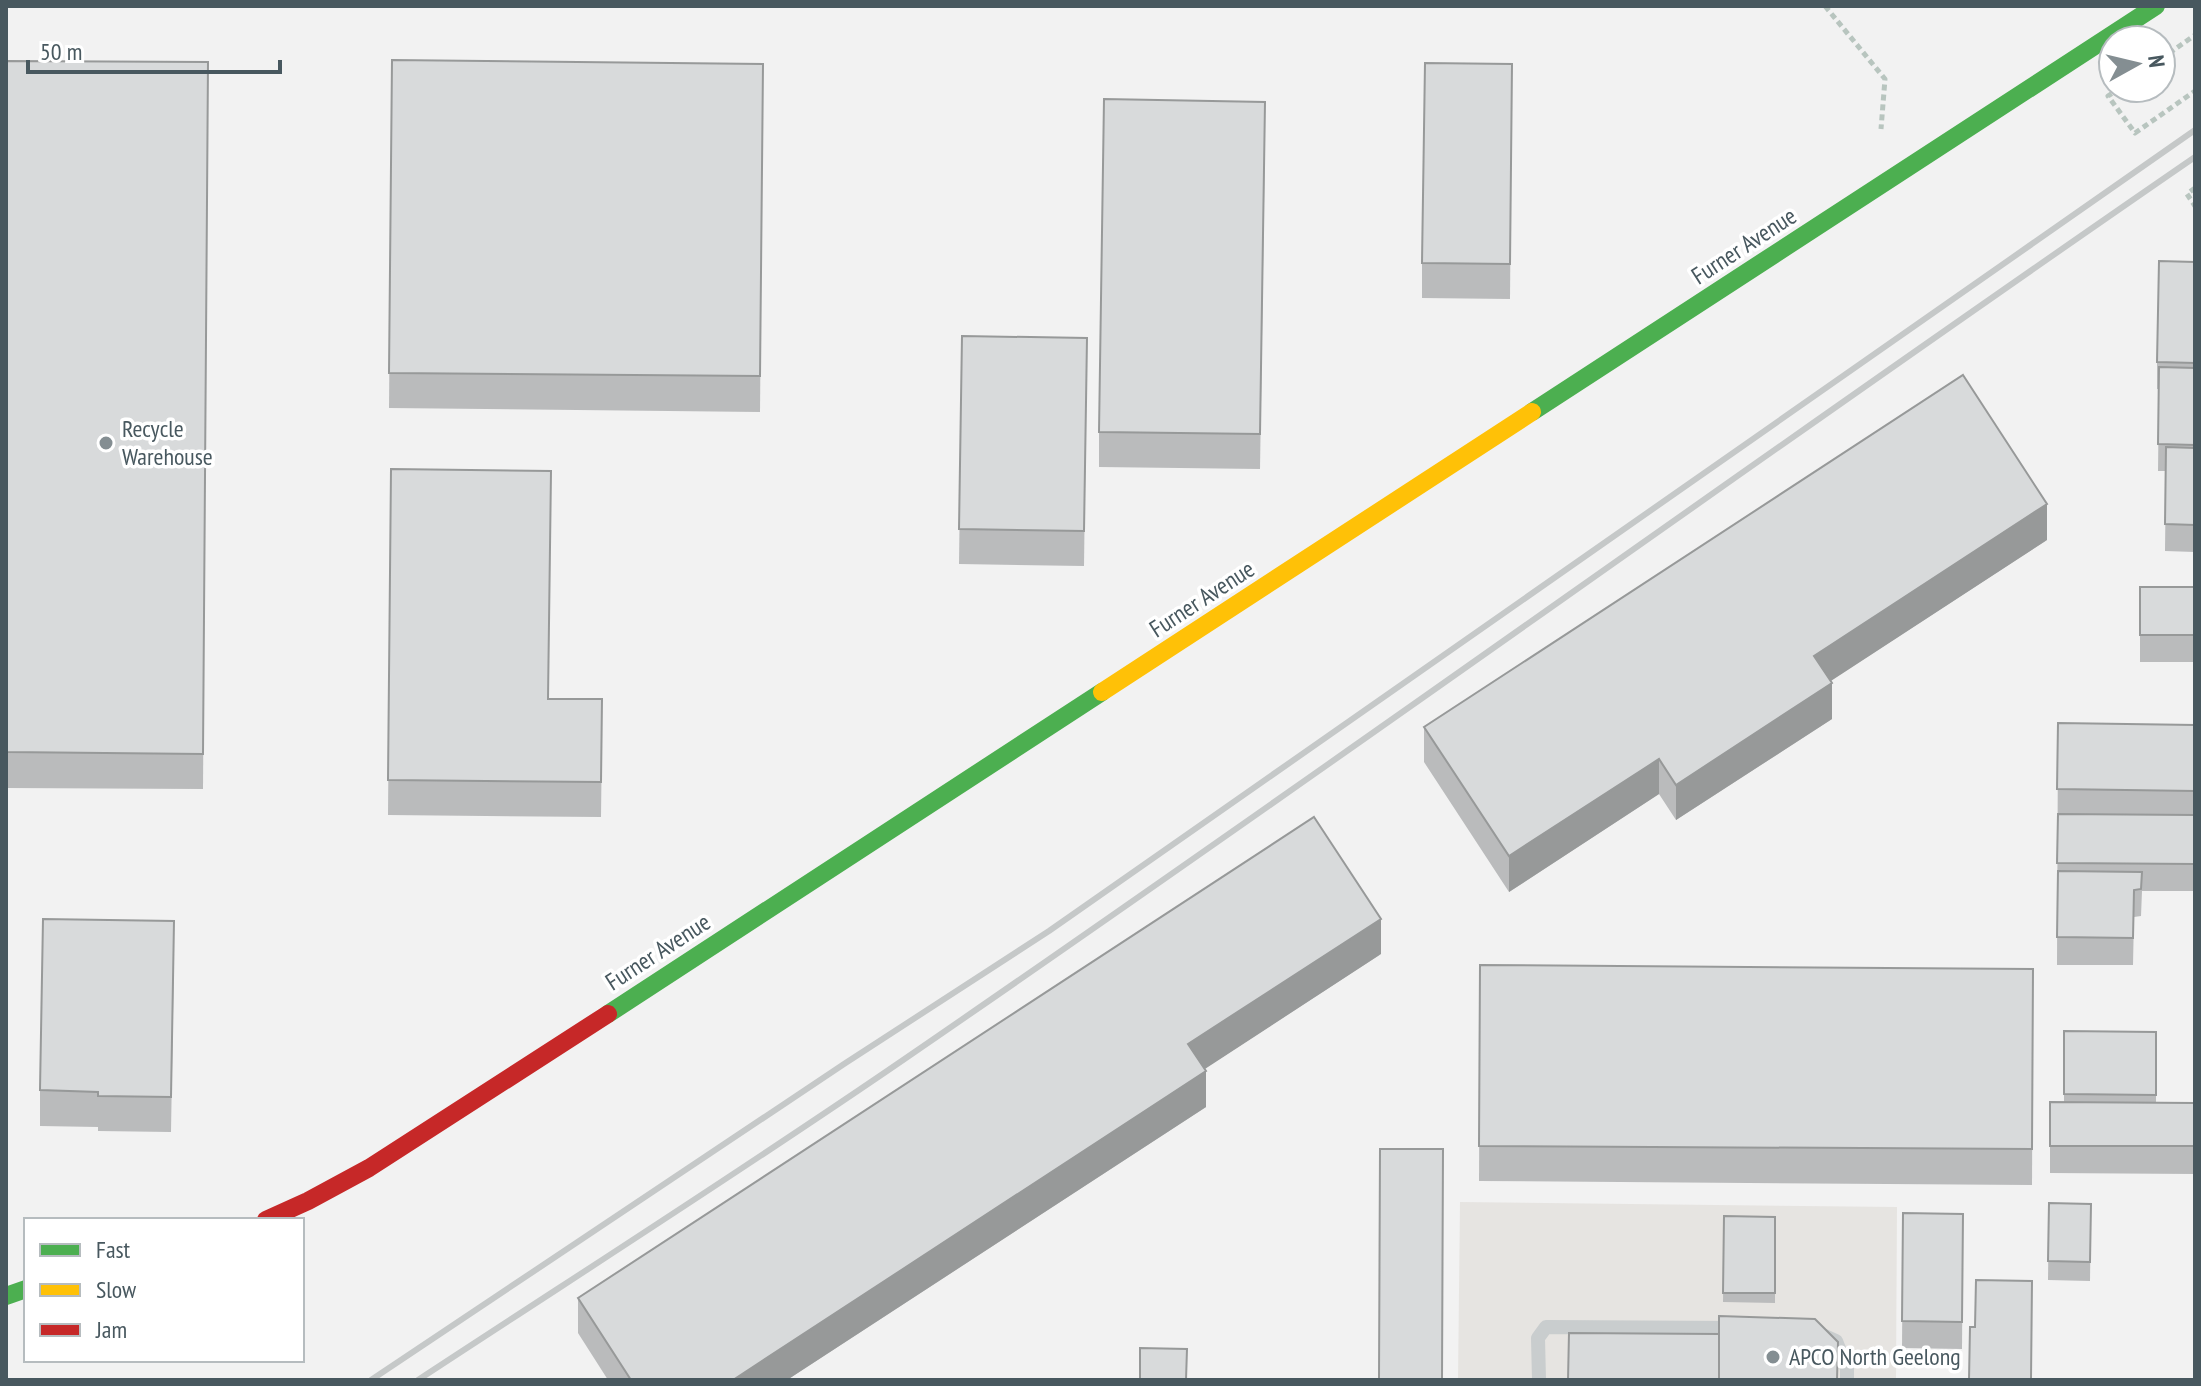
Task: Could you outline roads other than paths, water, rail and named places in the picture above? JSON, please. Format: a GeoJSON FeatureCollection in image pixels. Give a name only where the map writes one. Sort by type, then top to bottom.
{"type":"FeatureCollection","features":[{"type":"Feature","properties":{"kind":"street","name":"Furner Avenue"},"geometry":{"type":"LineString","coordinates":[[271,1218],[352,1179],[428,1131],[2156,6]]}},
{"type":"Feature","properties":{"kind":"lane"},"geometry":{"type":"LineString","coordinates":[[1539,1380],[1538,1338],[1546,1327],[1753,1328]]}},
{"type":"Feature","properties":{"kind":"lane"},"geometry":{"type":"LineString","coordinates":[[1810,1329],[1836,1341],[1847,1369],[1847,1380]]}},
{"type":"Feature","properties":{"kind":"railway"},"geometry":{"type":"LineString","coordinates":[[371,1380],[1049,931],[2195,130]]}},
{"type":"Feature","properties":{"kind":"railway"},"geometry":{"type":"LineString","coordinates":[[418,1380],[906,1058],[2195,157]]}},
{"type":"Feature","properties":{"kind":"place","name":"Recycle Warehouse"},"geometry":{"type":"Point","coordinates":[106,443]}},
{"type":"Feature","properties":{"kind":"place","name":"APCO North Geelong"},"geometry":{"type":"Point","coordinates":[1773,1357]}}]}
